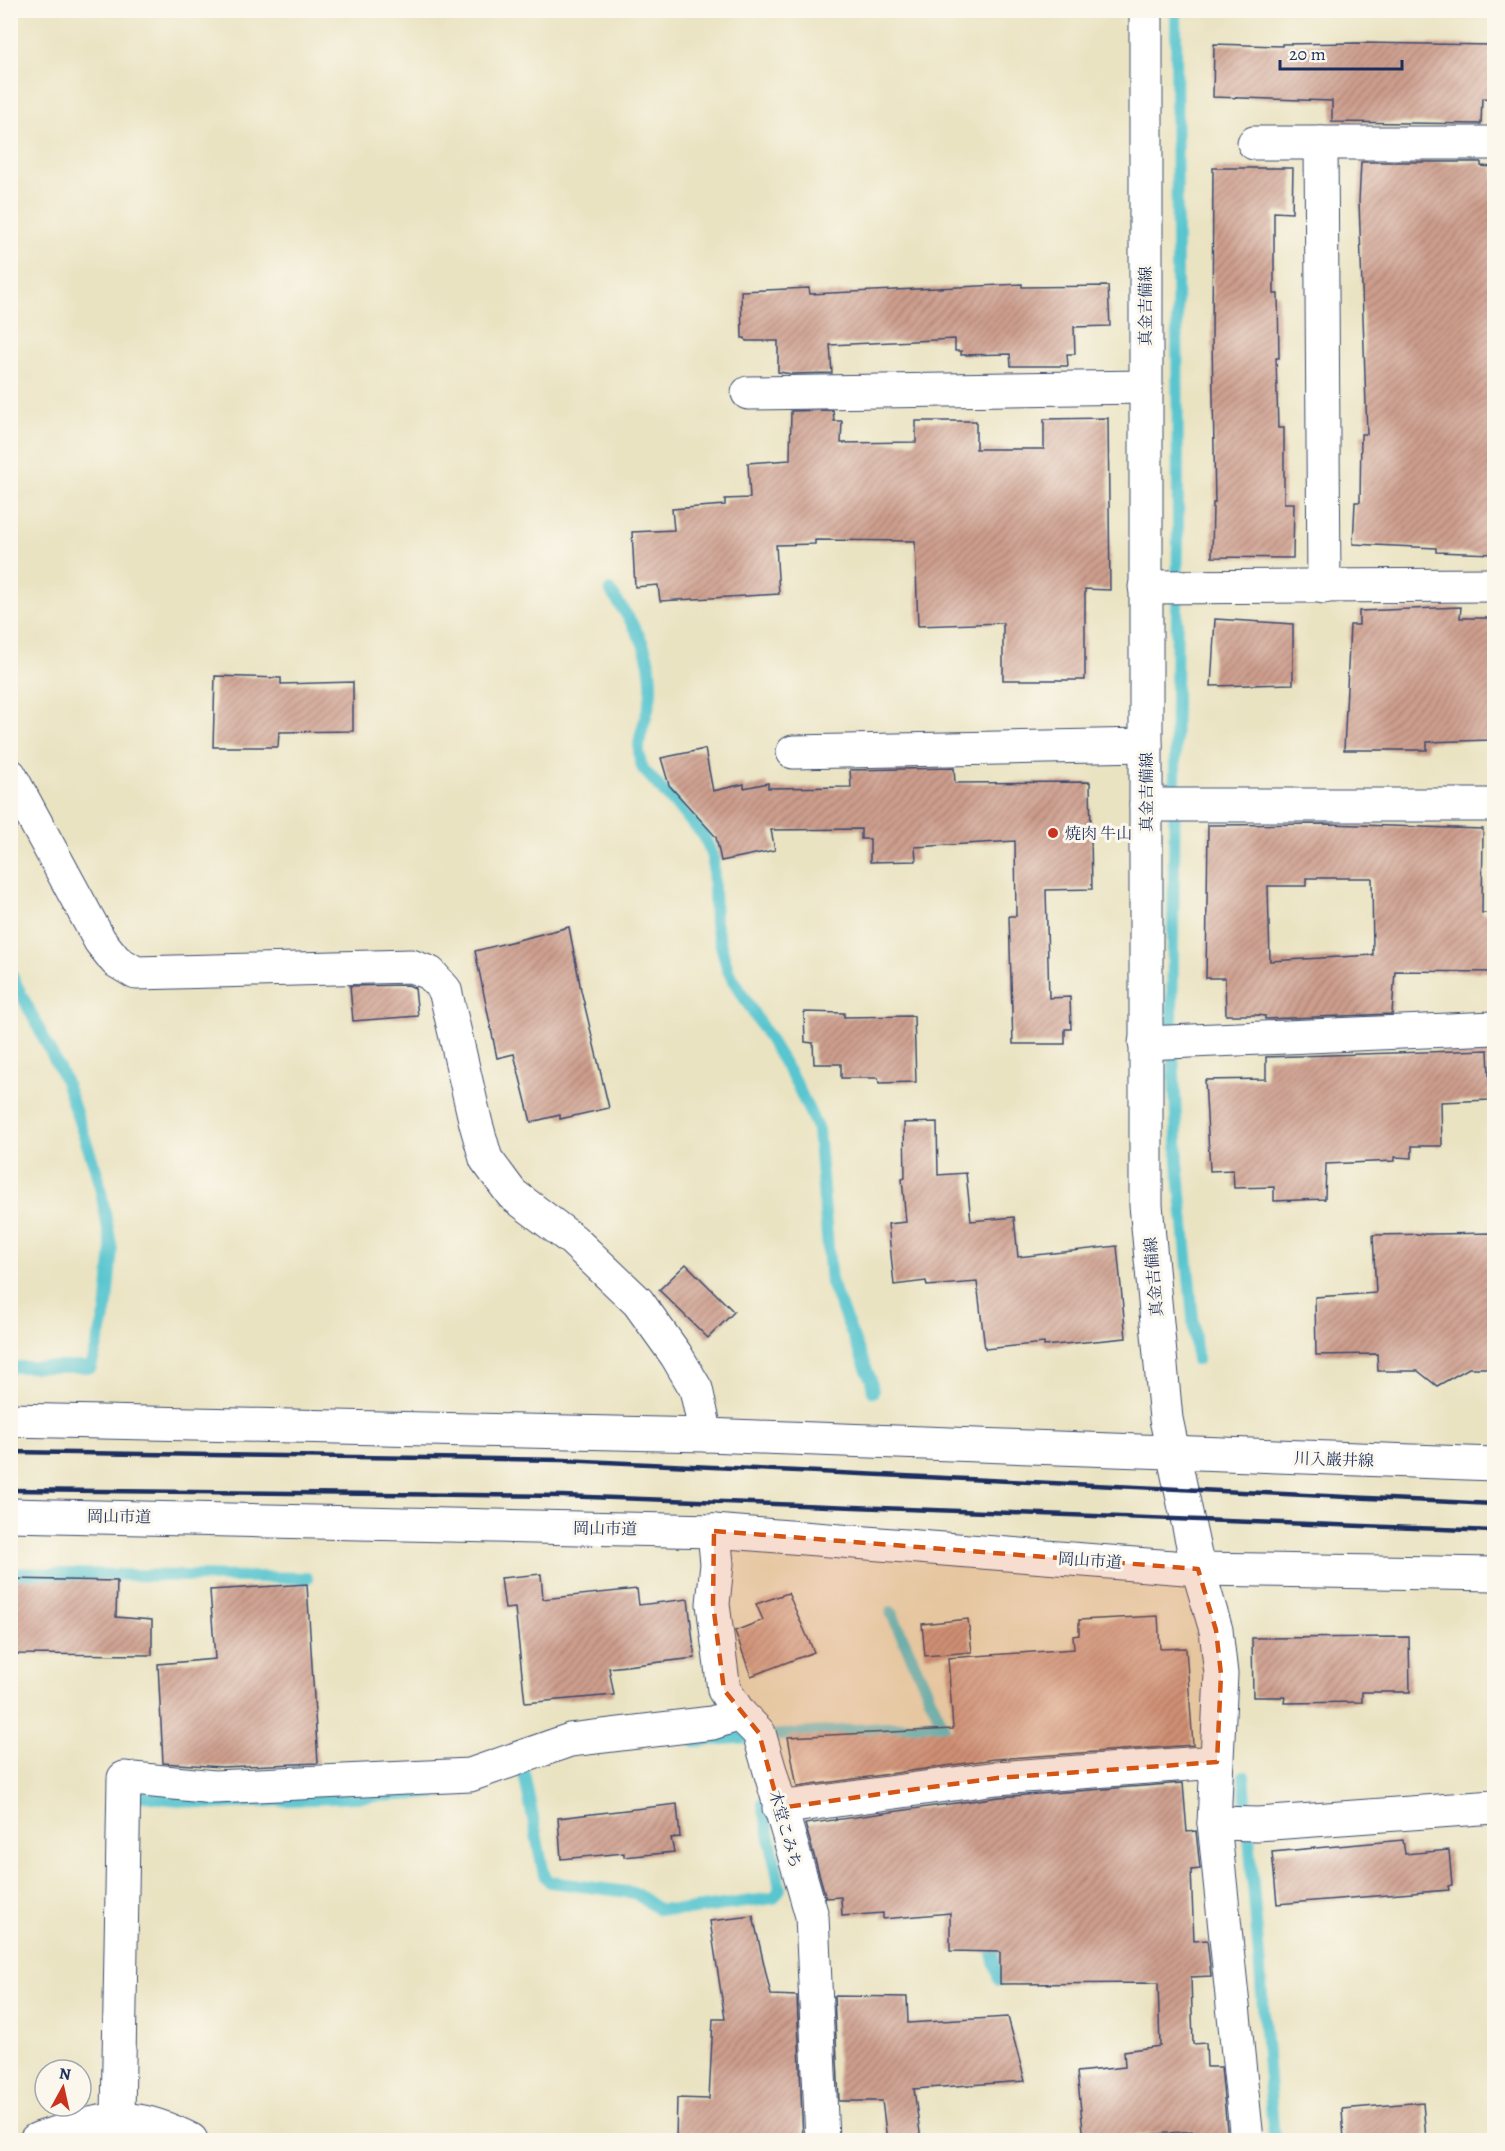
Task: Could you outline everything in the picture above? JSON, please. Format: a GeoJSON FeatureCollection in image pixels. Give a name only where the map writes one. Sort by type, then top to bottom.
{"type":"FeatureCollection","features":[{"type":"Feature","properties":{"kind":"street","name":"真金吉備線"},"geometry":{"type":"LineString","coordinates":[[1146,10],[1145,387],[1155,587],[1146,745],[1154,804],[1166,1042],[1146,1205],[1166,1419],[1198,1569],[1216,1630],[1221,1674],[1217,1762],[1234,1823],[1247,2140]]}},
{"type":"Feature","properties":{"kind":"street"},"geometry":{"type":"LineString","coordinates":[[1254,143],[1494,144]]}},
{"type":"Feature","properties":{"kind":"street"},"geometry":{"type":"LineString","coordinates":[[1322,143],[1324,587]]}},
{"type":"Feature","properties":{"kind":"street"},"geometry":{"type":"LineString","coordinates":[[748,393],[1145,387]]}},
{"type":"Feature","properties":{"kind":"street"},"geometry":{"type":"LineString","coordinates":[[1155,587],[1494,585]]}},
{"type":"Feature","properties":{"kind":"street"},"geometry":{"type":"LineString","coordinates":[[793,752],[1146,745]]}},
{"type":"Feature","properties":{"kind":"street"},"geometry":{"type":"LineString","coordinates":[[10,774],[100,941],[116,961],[136,973],[411,966],[430,974],[445,990],[486,1159],[512,1194],[573,1240],[638,1302],[676,1355],[696,1389],[706,1436]]}},
{"type":"Feature","properties":{"kind":"street"},"geometry":{"type":"LineString","coordinates":[[1154,804],[1494,805]]}},
{"type":"Feature","properties":{"kind":"street"},"geometry":{"type":"LineString","coordinates":[[1166,1042],[1494,1028]]}},
{"type":"Feature","properties":{"kind":"street"},"geometry":{"type":"LineString","coordinates":[[10,1420],[706,1436],[1174,1454]]}},
{"type":"Feature","properties":{"kind":"street","name":"川入巌井線"},"geometry":{"type":"LineString","coordinates":[[1174,1454],[1494,1464]]}},
{"type":"Feature","properties":{"kind":"street","name":"岡山市道"},"geometry":{"type":"LineString","coordinates":[[10,1515],[714,1531],[1198,1569]]}},
{"type":"Feature","properties":{"kind":"street","name":"木堂こみち"},"geometry":{"type":"LineString","coordinates":[[714,1531],[717,1564],[713,1604],[724,1690],[754,1730],[812,1916],[822,2140]]}},
{"type":"Feature","properties":{"kind":"street"},"geometry":{"type":"LineString","coordinates":[[1198,1569],[1494,1574]]}},
{"type":"Feature","properties":{"kind":"street"},"geometry":{"type":"LineString","coordinates":[[118,2118],[124,1778],[214,1787],[470,1775],[570,1740],[712,1724],[754,1730]]}},
{"type":"Feature","properties":{"kind":"street"},"geometry":{"type":"LineString","coordinates":[[779,1808],[975,1781],[1217,1762]]}},
{"type":"Feature","properties":{"kind":"street"},"geometry":{"type":"LineString","coordinates":[[1234,1823],[1494,1808]]}},
{"type":"Feature","properties":{"kind":"street"},"geometry":{"type":"LineString","coordinates":[[36,2140],[101,2120],[118,2118],[138,2119],[166,2128],[190,2140]]}},
{"type":"Feature","properties":{"kind":"highlighted area"},"geometry":{"type":"Polygon","coordinates":[[[714,1531],[1198,1569],[1216,1630],[1221,1674],[1217,1762],[997,1778],[779,1808],[759,1733],[724,1690],[713,1604],[714,1531]]]}},
{"type":"Feature","properties":{"kind":"building"},"geometry":{"type":"Polygon","coordinates":[[[1214,44],[1282,46],[1282,44],[1494,45],[1494,99],[1482,98],[1481,124],[1332,122],[1332,101],[1213,97],[1214,44]]]}},
{"type":"Feature","properties":{"kind":"building"},"geometry":{"type":"Polygon","coordinates":[[[1361,162],[1481,162],[1481,166],[1494,167],[1494,554],[1436,552],[1436,548],[1353,544],[1355,502],[1360,502],[1361,434],[1367,434],[1359,201],[1361,162]]]}},
{"type":"Feature","properties":{"kind":"building"},"geometry":{"type":"Polygon","coordinates":[[[1213,168],[1293,168],[1292,213],[1274,212],[1274,294],[1278,294],[1279,358],[1276,358],[1278,428],[1284,428],[1284,503],[1294,503],[1293,558],[1212,557],[1213,503],[1215,503],[1212,342],[1213,168]]]}},
{"type":"Feature","properties":{"kind":"building"},"geometry":{"type":"Polygon","coordinates":[[[1022,284],[1022,287],[1108,286],[1110,326],[1074,327],[1075,354],[1067,354],[1068,366],[1011,366],[1010,354],[961,355],[961,351],[955,351],[955,339],[830,345],[832,373],[792,374],[778,372],[778,341],[746,341],[742,338],[741,291],[809,288],[810,294],[1022,284]]]}},
{"type":"Feature","properties":{"kind":"building"},"geometry":{"type":"Polygon","coordinates":[[[833,410],[834,421],[842,421],[841,443],[916,442],[916,421],[976,421],[976,449],[1044,449],[1044,419],[1108,418],[1110,590],[1085,589],[1085,680],[1003,680],[1003,623],[918,626],[915,541],[815,540],[815,544],[776,545],[779,594],[660,601],[658,585],[635,587],[632,532],[674,530],[672,509],[725,505],[725,499],[750,498],[748,463],[790,460],[791,411],[833,410]]]}},
{"type":"Feature","properties":{"kind":"building"},"geometry":{"type":"Polygon","coordinates":[[[1461,607],[1460,618],[1494,618],[1494,734],[1491,733],[1491,740],[1427,742],[1427,750],[1344,750],[1350,625],[1359,625],[1359,611],[1461,607]]]}},
{"type":"Feature","properties":{"kind":"building"},"geometry":{"type":"Polygon","coordinates":[[[1215,619],[1293,624],[1293,684],[1211,686],[1215,619]]]}},
{"type":"Feature","properties":{"kind":"building"},"geometry":{"type":"Polygon","coordinates":[[[215,676],[281,678],[281,684],[353,682],[353,731],[279,732],[278,747],[213,747],[215,676]]]}},
{"type":"Feature","properties":{"kind":"building"},"geometry":{"type":"Polygon","coordinates":[[[705,749],[713,791],[744,784],[744,788],[768,783],[768,788],[851,787],[850,770],[954,768],[955,783],[1090,782],[1092,889],[1046,890],[1049,998],[1070,997],[1071,1029],[1065,1029],[1065,1044],[1013,1044],[1009,916],[1016,916],[1015,841],[915,847],[916,861],[870,862],[870,839],[861,839],[861,829],[771,830],[775,850],[721,861],[716,837],[669,785],[661,758],[705,749]]]}},
{"type":"Feature","properties":{"kind":"building"},"geometry":{"type":"Polygon","coordinates":[[[1328,824],[1483,829],[1482,913],[1494,913],[1494,972],[1395,971],[1392,1014],[1265,1019],[1265,1016],[1256,1015],[1226,1015],[1225,978],[1206,978],[1208,825],[1328,824]],[[1306,878],[1306,886],[1268,886],[1270,961],[1373,955],[1372,878],[1306,878]]]}},
{"type":"Feature","properties":{"kind":"building"},"geometry":{"type":"Polygon","coordinates":[[[569,927],[581,990],[609,1108],[560,1119],[560,1115],[531,1122],[514,1054],[497,1058],[475,951],[569,927]]]}},
{"type":"Feature","properties":{"kind":"building"},"geometry":{"type":"Polygon","coordinates":[[[408,985],[415,988],[418,1016],[353,1021],[350,986],[408,985]]]}},
{"type":"Feature","properties":{"kind":"building"},"geometry":{"type":"Polygon","coordinates":[[[804,1012],[844,1013],[844,1017],[914,1016],[916,1082],[879,1083],[878,1078],[841,1078],[841,1064],[814,1064],[813,1043],[805,1042],[804,1012]]]}},
{"type":"Feature","properties":{"kind":"building"},"geometry":{"type":"Polygon","coordinates":[[[1488,1050],[1490,1100],[1441,1102],[1442,1146],[1412,1146],[1412,1158],[1395,1157],[1395,1161],[1326,1164],[1325,1199],[1274,1201],[1274,1187],[1234,1188],[1233,1170],[1210,1171],[1205,1080],[1266,1079],[1266,1057],[1488,1050]]]}},
{"type":"Feature","properties":{"kind":"building"},"geometry":{"type":"Polygon","coordinates":[[[937,1122],[938,1175],[966,1173],[971,1221],[1014,1217],[1018,1257],[1117,1246],[1126,1338],[985,1349],[977,1282],[927,1286],[926,1281],[894,1285],[888,1224],[906,1222],[902,1179],[905,1178],[904,1123],[937,1122]]]}},
{"type":"Feature","properties":{"kind":"building"},"geometry":{"type":"Polygon","coordinates":[[[1494,1233],[1494,1368],[1469,1368],[1437,1386],[1418,1371],[1378,1371],[1377,1354],[1316,1355],[1315,1297],[1376,1293],[1373,1235],[1494,1233]]]}},
{"type":"Feature","properties":{"kind":"building"},"geometry":{"type":"Polygon","coordinates":[[[686,1264],[734,1312],[708,1338],[659,1290],[686,1264]]]}},
{"type":"Feature","properties":{"kind":"building"},"geometry":{"type":"Polygon","coordinates":[[[541,1574],[543,1599],[637,1589],[639,1605],[688,1599],[695,1658],[609,1668],[614,1695],[525,1703],[515,1608],[505,1609],[501,1578],[541,1574]]]}},
{"type":"Feature","properties":{"kind":"building"},"geometry":{"type":"Polygon","coordinates":[[[10,1579],[117,1581],[116,1617],[152,1620],[152,1655],[10,1654],[10,1579]]]}},
{"type":"Feature","properties":{"kind":"building"},"geometry":{"type":"Polygon","coordinates":[[[307,1584],[318,1763],[222,1767],[163,1763],[158,1664],[215,1659],[210,1590],[307,1584]]]}},
{"type":"Feature","properties":{"kind":"building"},"geometry":{"type":"Polygon","coordinates":[[[788,1593],[814,1652],[751,1676],[735,1631],[763,1620],[756,1604],[788,1593]]]}},
{"type":"Feature","properties":{"kind":"building"},"geometry":{"type":"Polygon","coordinates":[[[1158,1616],[1160,1649],[1186,1648],[1193,1745],[995,1759],[797,1787],[788,1737],[953,1729],[948,1658],[1074,1649],[1073,1636],[1079,1635],[1079,1620],[1158,1616]]]}},
{"type":"Feature","properties":{"kind":"building"},"geometry":{"type":"Polygon","coordinates":[[[968,1619],[972,1652],[925,1656],[922,1624],[968,1619]]]}},
{"type":"Feature","properties":{"kind":"building"},"geometry":{"type":"Polygon","coordinates":[[[1409,1637],[1410,1692],[1362,1692],[1362,1702],[1284,1703],[1285,1697],[1253,1697],[1252,1638],[1409,1637]]]}},
{"type":"Feature","properties":{"kind":"building"},"geometry":{"type":"Polygon","coordinates":[[[1183,1783],[1187,1832],[1196,1831],[1200,1869],[1191,1870],[1194,1941],[1207,1940],[1211,1976],[1191,1977],[1193,2044],[1206,2043],[1207,2067],[1221,2067],[1228,2140],[1193,2140],[1192,2131],[1084,2140],[1077,2072],[1125,2067],[1124,2051],[1160,2046],[1158,1983],[1000,1984],[1000,1952],[950,1951],[950,1913],[883,1919],[883,1913],[842,1916],[841,1897],[826,1898],[805,1824],[999,1797],[1183,1783]]]}},
{"type":"Feature","properties":{"kind":"building"},"geometry":{"type":"Polygon","coordinates":[[[677,1804],[680,1837],[671,1838],[674,1852],[624,1857],[624,1853],[561,1859],[558,1818],[677,1804]]]}},
{"type":"Feature","properties":{"kind":"building"},"geometry":{"type":"Polygon","coordinates":[[[1403,1840],[1405,1854],[1449,1850],[1452,1885],[1448,1886],[1449,1890],[1277,1904],[1272,1852],[1403,1840]]]}},
{"type":"Feature","properties":{"kind":"building"},"geometry":{"type":"Polygon","coordinates":[[[753,1916],[771,1995],[797,1996],[803,2140],[676,2140],[677,2098],[709,2099],[713,2019],[725,2019],[710,1921],[753,1916]]]}},
{"type":"Feature","properties":{"kind":"building"},"geometry":{"type":"Polygon","coordinates":[[[834,1996],[907,1997],[908,2023],[1008,2017],[1025,2081],[914,2089],[921,2140],[887,2140],[882,2101],[839,2101],[834,1996]]]}},
{"type":"Feature","properties":{"kind":"building"},"geometry":{"type":"Polygon","coordinates":[[[1423,2102],[1426,2140],[1344,2140],[1342,2109],[1423,2102]]]}},
{"type":"Feature","properties":{"kind":"waterway"},"geometry":{"type":"LineString","coordinates":[[1176,10],[1178,527],[1172,1027],[1178,1163],[1197,1360]]}},
{"type":"Feature","properties":{"kind":"waterway"},"geometry":{"type":"LineString","coordinates":[[610,590],[640,637],[649,662],[650,702],[639,750],[643,769],[704,836],[713,857],[715,923],[728,971],[796,1083],[818,1130],[831,1283],[871,1380],[873,1392]]}},
{"type":"Feature","properties":{"kind":"waterway"},"geometry":{"type":"LineString","coordinates":[[10,972],[64,1078],[98,1176],[112,1250],[106,1312],[91,1367],[10,1367]]}},
{"type":"Feature","properties":{"kind":"waterway"},"geometry":{"type":"LineString","coordinates":[[10,1573],[307,1578]]}},
{"type":"Feature","properties":{"kind":"waterway"},"geometry":{"type":"LineString","coordinates":[[891,1612],[944,1728]]}},
{"type":"Feature","properties":{"kind":"waterway"},"geometry":{"type":"LineString","coordinates":[[694,1741],[941,1724]]}},
{"type":"Feature","properties":{"kind":"waterway"},"geometry":{"type":"LineString","coordinates":[[524,1773],[544,1875],[550,1882],[635,1893],[658,1909],[687,1910],[774,1898],[780,1889],[763,1803]]}},
{"type":"Feature","properties":{"kind":"waterway"},"geometry":{"type":"LineString","coordinates":[[1244,1776],[1274,2140]]}},
{"type":"Feature","properties":{"kind":"waterway"},"geometry":{"type":"LineString","coordinates":[[135,1795],[213,1804],[435,1793]]}},
{"type":"Feature","properties":{"kind":"waterway"},"geometry":{"type":"LineString","coordinates":[[988,1937],[999,1980]]}},
{"type":"Feature","properties":{"kind":"railway"},"geometry":{"type":"LineString","coordinates":[[10,1452],[563,1460],[1494,1504]]}},
{"type":"Feature","properties":{"kind":"railway"},"geometry":{"type":"LineString","coordinates":[[10,1490],[562,1496],[1494,1531]]}},
{"type":"Feature","properties":{"kind":"place","name":"焼肉 牛山"},"geometry":{"type":"Point","coordinates":[1053,833]}}]}
